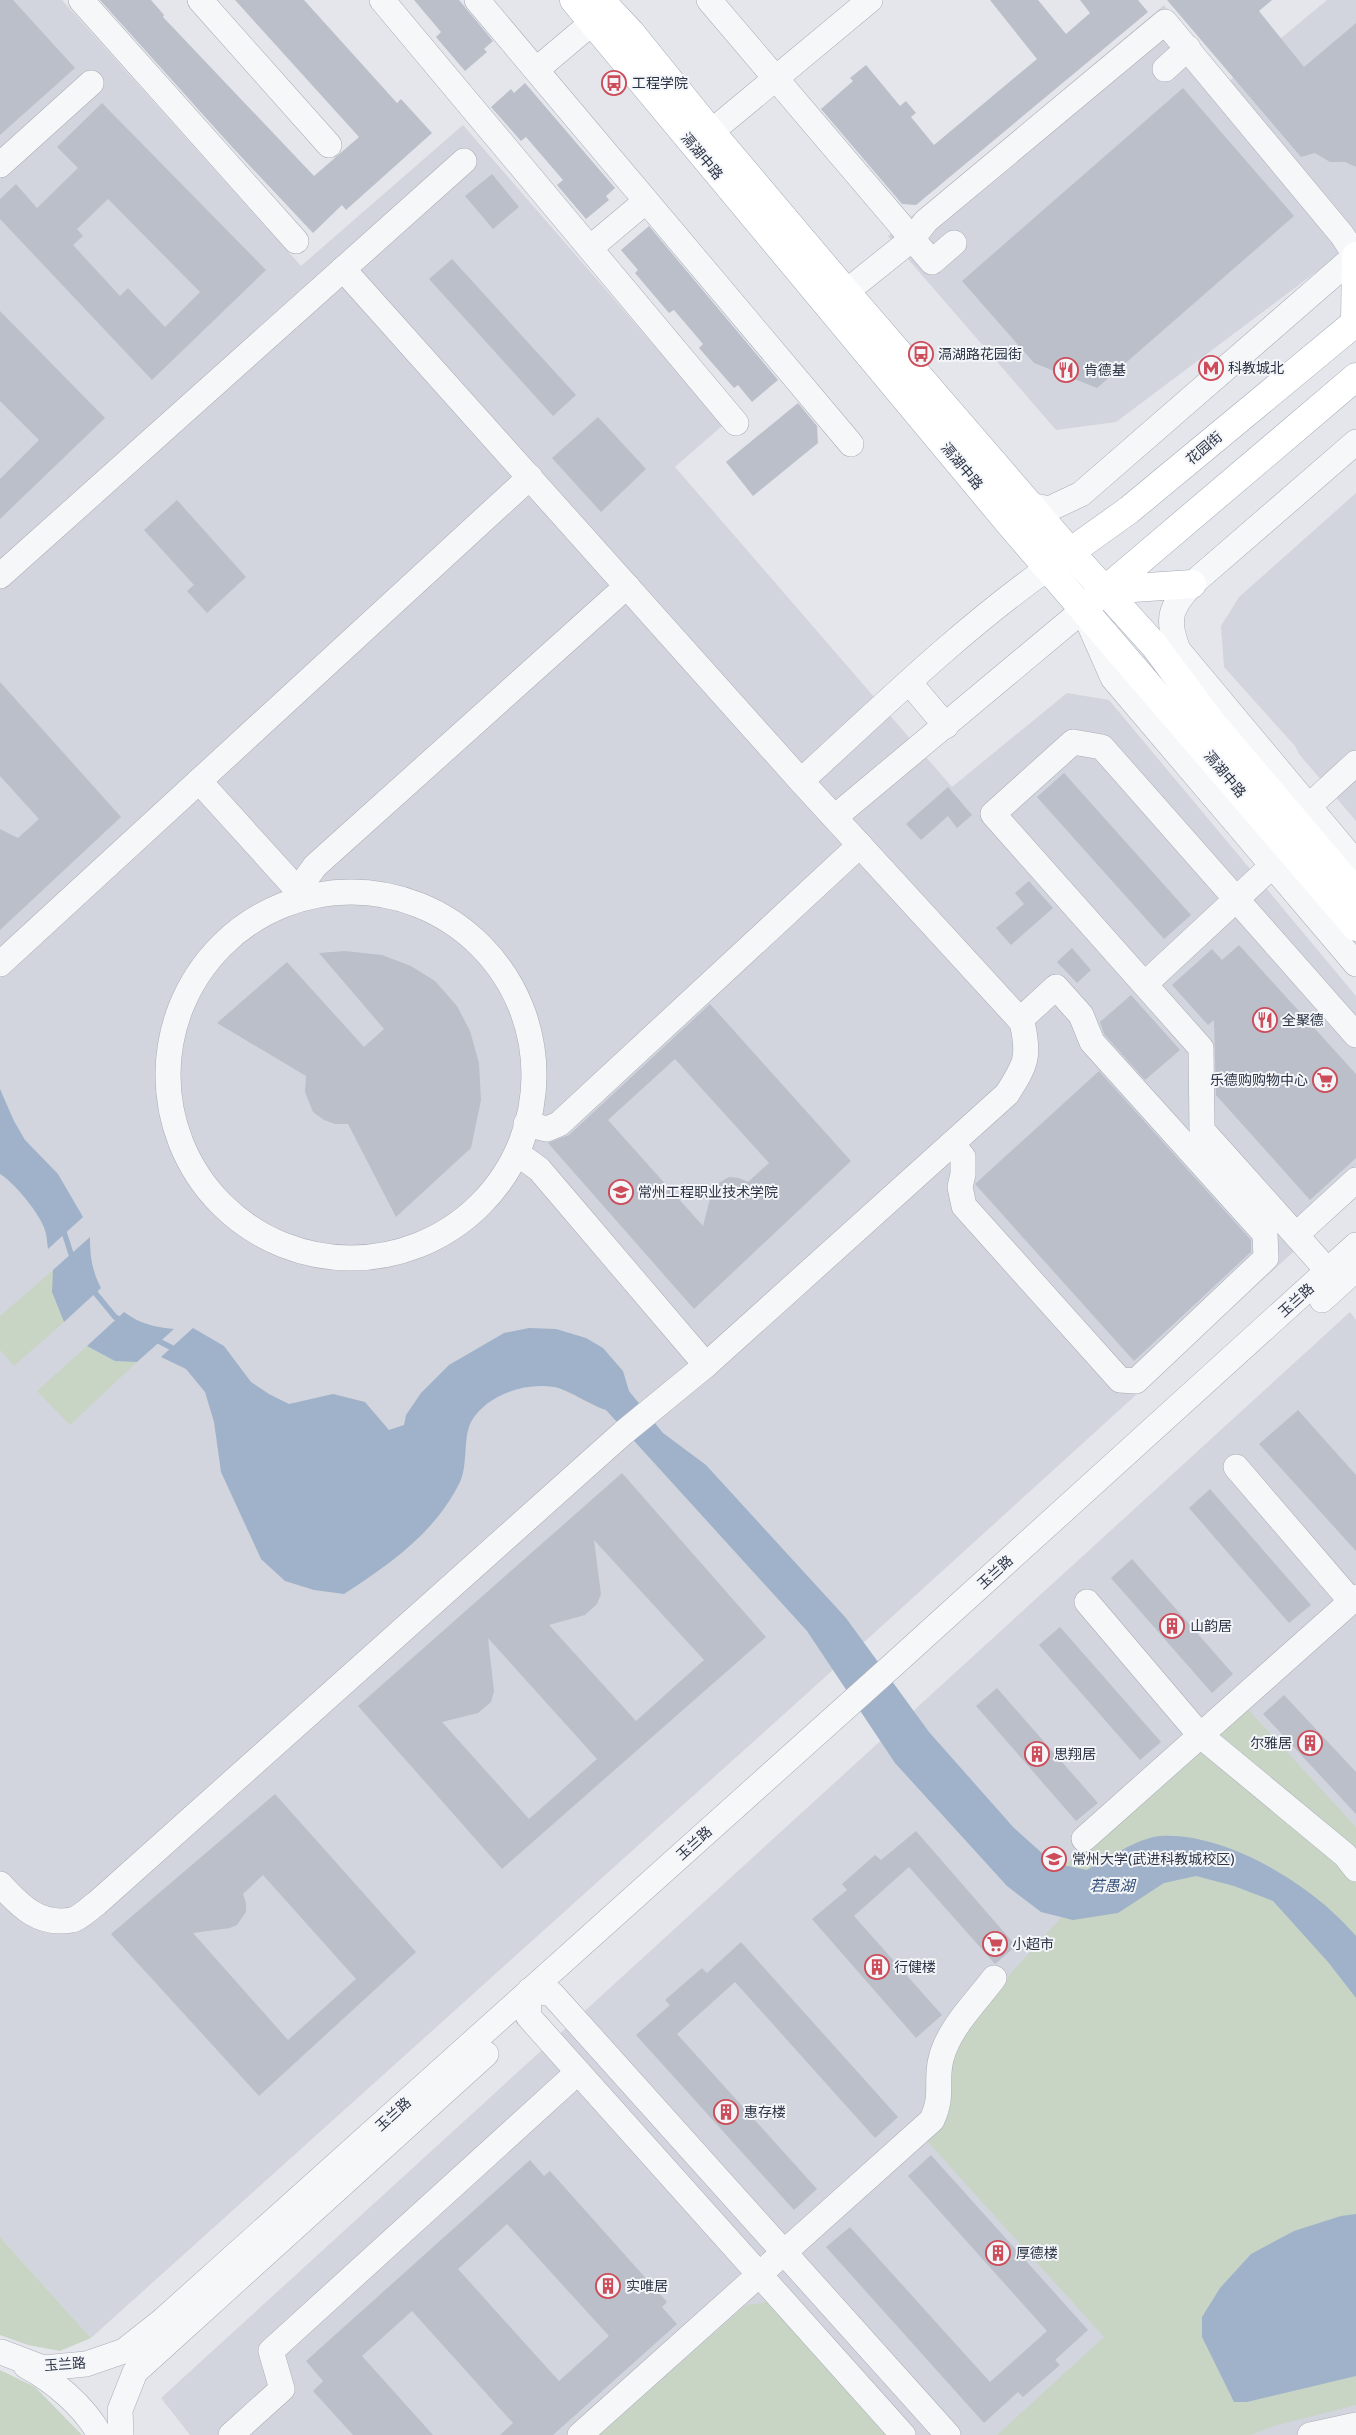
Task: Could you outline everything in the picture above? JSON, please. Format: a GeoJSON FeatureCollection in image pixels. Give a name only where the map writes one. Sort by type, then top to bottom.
{"type":"FeatureCollection","features":[{"type":"Feature","properties":{"kind":"main road","name":"滆湖中路"},"geometry":{"type":"LineString","coordinates":[[574,0],[604,7],[630,33],[846,292],[1071,553],[1154,644],[1212,723],[1356,893]]}},
{"type":"Feature","properties":{"kind":"main road","name":"滆湖中路"},"geometry":{"type":"LineString","coordinates":[[604,7],[1048,568],[1356,927]]}},
{"type":"Feature","properties":{"kind":"main road"},"geometry":{"type":"LineString","coordinates":[[1356,255],[1356,322]]}},
{"type":"Feature","properties":{"kind":"main road","name":"花园街"},"geometry":{"type":"LineString","coordinates":[[1048,568],[1129,510],[1356,322]]}},
{"type":"Feature","properties":{"kind":"main road"},"geometry":{"type":"LineString","coordinates":[[1083,610],[1104,590],[1356,377]]}},
{"type":"Feature","properties":{"kind":"main road"},"geometry":{"type":"LineString","coordinates":[[1104,590],[1192,584]]}},
{"type":"Feature","properties":{"kind":"street"},"geometry":{"type":"LineString","coordinates":[[81,0],[296,241]]}},
{"type":"Feature","properties":{"kind":"street"},"geometry":{"type":"LineString","coordinates":[[200,0],[329,145]]}},
{"type":"Feature","properties":{"kind":"street"},"geometry":{"type":"LineString","coordinates":[[382,0],[736,423]]}},
{"type":"Feature","properties":{"kind":"street"},"geometry":{"type":"LineString","coordinates":[[477,0],[851,444]]}},
{"type":"Feature","properties":{"kind":"street"},"geometry":{"type":"LineString","coordinates":[[709,0],[932,262],[954,243]]}},
{"type":"Feature","properties":{"kind":"street"},"geometry":{"type":"LineString","coordinates":[[711,132],[870,0]]}},
{"type":"Feature","properties":{"kind":"street"},"geometry":{"type":"LineString","coordinates":[[536,70],[604,7]]}},
{"type":"Feature","properties":{"kind":"street"},"geometry":{"type":"LineString","coordinates":[[846,292],[912,240],[926,221],[1046,129],[1171,45],[1228,104],[1342,235],[1356,255],[1081,494],[1049,509],[1030,505]]}},
{"type":"Feature","properties":{"kind":"street"},"geometry":{"type":"LineString","coordinates":[[0,165],[91,82]]}},
{"type":"Feature","properties":{"kind":"street"},"geometry":{"type":"LineString","coordinates":[[0,576],[464,161]]}},
{"type":"Feature","properties":{"kind":"street"},"geometry":{"type":"LineString","coordinates":[[590,248],[646,200]]}},
{"type":"Feature","properties":{"kind":"street"},"geometry":{"type":"LineString","coordinates":[[0,1884],[13,1898],[40,1919],[73,1920],[97,1903],[649,1410],[706,1365],[1007,1094],[1023,1069],[1028,1048],[1020,1020],[801,781],[343,268]]}},
{"type":"Feature","properties":{"kind":"street"},"geometry":{"type":"LineString","coordinates":[[1356,442],[1192,584],[1173,610],[1170,631],[1178,650],[1356,863]]}},
{"type":"Feature","properties":{"kind":"street"},"geometry":{"type":"LineString","coordinates":[[0,964],[530,478]]}},
{"type":"Feature","properties":{"kind":"street"},"geometry":{"type":"LineString","coordinates":[[801,781],[909,682],[1014,592],[1048,568]]}},
{"type":"Feature","properties":{"kind":"street"},"geometry":{"type":"LineString","coordinates":[[304,897],[305,880],[315,866],[627,586]]}},
{"type":"Feature","properties":{"kind":"street"},"geometry":{"type":"LineString","coordinates":[[835,817],[1083,610],[1113,678],[1356,964]]}},
{"type":"Feature","properties":{"kind":"street"},"geometry":{"type":"LineString","coordinates":[[909,682],[946,726]]}},
{"type":"Feature","properties":{"kind":"street"},"geometry":{"type":"LineString","coordinates":[[1328,1271],[1202,1130],[1201,1048],[993,814],[1073,742],[1102,746],[1356,1035]]}},
{"type":"Feature","properties":{"kind":"street"},"geometry":{"type":"LineString","coordinates":[[1308,807],[1356,763]]}},
{"type":"Feature","properties":{"kind":"street"},"geometry":{"type":"LineString","coordinates":[[199,781],[304,897]]}},
{"type":"Feature","properties":{"kind":"street"},"geometry":{"type":"LineString","coordinates":[[526,1124],[547,1129],[559,1124],[860,845]]}},
{"type":"Feature","properties":{"kind":"street"},"geometry":{"type":"LineString","coordinates":[[1145,984],[1272,866]]}},
{"type":"Feature","properties":{"kind":"street"},"geometry":{"type":"LineString","coordinates":[[358,890],[418,903],[470,934],[509,980],[531,1036],[534,1096],[526,1124],[518,1154],[484,1203],[436,1239],[379,1257],[319,1256],[262,1236],[214,1198],[180,1146],[166,1086],[173,1024],[199,969],[242,925],[297,898],[358,890]]}},
{"type":"Feature","properties":{"kind":"street"},"geometry":{"type":"LineString","coordinates":[[952,1144],[963,1157],[963,1174],[960,1187],[964,1206],[1120,1380],[1136,1381],[1266,1258],[1265,1234],[1092,1042],[1081,1016],[1056,987],[1020,1020]]}},
{"type":"Feature","properties":{"kind":"street"},"geometry":{"type":"LineString","coordinates":[[518,1154],[539,1169],[706,1365]]}},
{"type":"Feature","properties":{"kind":"street"},"geometry":{"type":"LineString","coordinates":[[1296,1235],[1356,1180]]}},
{"type":"Feature","properties":{"kind":"street","name":"玉兰路"},"geometry":{"type":"LineString","coordinates":[[1,2352],[43,2368],[86,2364],[124,2351],[162,2321],[541,1992],[848,1716],[1356,1245]]}},
{"type":"Feature","properties":{"kind":"street","name":"玉兰路"},"geometry":{"type":"LineString","coordinates":[[896,1672],[1356,1269]]}},
{"type":"Feature","properties":{"kind":"street"},"geometry":{"type":"LineString","coordinates":[[1084,1838],[1354,1599],[1236,1467]]}},
{"type":"Feature","properties":{"kind":"street"},"geometry":{"type":"LineString","coordinates":[[1087,1602],[1200,1735],[1352,1857]]}},
{"type":"Feature","properties":{"kind":"street"},"geometry":{"type":"LineString","coordinates":[[580,2435],[760,2276],[932,2120],[940,2105],[940,2061],[946,2041],[994,1978]]}},
{"type":"Feature","properties":{"kind":"street"},"geometry":{"type":"LineString","coordinates":[[903,2435],[528,2016],[541,1992],[784,2253],[948,2435]]}},
{"type":"Feature","properties":{"kind":"street","name":"玉兰路"},"geometry":{"type":"LineString","coordinates":[[121,2435],[120,2410],[135,2372],[528,2016]]}},
{"type":"Feature","properties":{"kind":"street"},"geometry":{"type":"LineString","coordinates":[[231,2435],[282,2389],[271,2351],[578,2072]]}},
{"type":"Feature","properties":{"kind":"street"},"geometry":{"type":"LineString","coordinates":[[1,2352],[41,2374],[75,2403],[100,2435]]}},
{"type":"Feature","properties":{"kind":"street"},"geometry":{"type":"LineString","coordinates":[[1310,2435],[1356,2425]]}},
{"type":"Feature","properties":{"kind":"shaded area","name":"常州工程职业技术学院"},"geometry":{"type":"Polygon","coordinates":[[[0,0],[62,0],[301,266],[463,125],[723,425],[675,467],[952,787],[1067,693],[1109,700],[1356,996],[1356,1195],[873,1634],[91,2338],[0,2237],[0,0]]]}},
{"type":"Feature","properties":{"kind":"shaded area"},"geometry":{"type":"Polygon","coordinates":[[[1327,0],[1356,0],[1356,242],[1116,422],[1056,430],[888,236],[1164,5],[1228,82],[1327,0]]]}},
{"type":"Feature","properties":{"kind":"shaded area"},"geometry":{"type":"Polygon","coordinates":[[[1356,493],[1356,821],[1299,754],[1295,746],[1224,667],[1221,626],[1239,597],[1356,493]]]}},
{"type":"Feature","properties":{"kind":"shaded area","name":"常州大学(武进科教城校区)"},"geometry":{"type":"Polygon","coordinates":[[[1350,1312],[1356,1320],[1356,2435],[190,2435],[161,2398],[1350,1312]]]}},
{"type":"Feature","properties":{"kind":"green space"},"geometry":{"type":"Polygon","coordinates":[[[53,1270],[53,1292],[64,1322],[14,1366],[0,1350],[0,1316],[53,1270]]]}},
{"type":"Feature","properties":{"kind":"green space"},"geometry":{"type":"Polygon","coordinates":[[[87,1346],[115,1361],[137,1362],[70,1425],[37,1391],[87,1346]]]}},
{"type":"Feature","properties":{"kind":"green space"},"geometry":{"type":"Polygon","coordinates":[[[1244,1705],[1356,1827],[1356,2405],[1274,2426],[1251,2435],[997,2435],[1104,2337],[926,2140],[949,2114],[951,2055],[985,2002],[1085,1891],[1063,1867],[1244,1705]]]}},
{"type":"Feature","properties":{"kind":"green space"},"geometry":{"type":"Polygon","coordinates":[[[0,2237],[91,2338],[60,2351],[28,2345],[0,2335],[0,2237]]]}},
{"type":"Feature","properties":{"kind":"green space"},"geometry":{"type":"Polygon","coordinates":[[[769,2302],[888,2435],[599,2435],[746,2305],[769,2302]]]}},
{"type":"Feature","properties":{"kind":"green space"},"geometry":{"type":"Polygon","coordinates":[[[0,2370],[35,2387],[82,2435],[0,2435],[0,2370]]]}},
{"type":"Feature","properties":{"kind":"water"},"geometry":{"type":"Polygon","coordinates":[[[0,1089],[14,1121],[25,1140],[58,1174],[83,1217],[48,1249],[45,1230],[38,1216],[19,1191],[0,1174],[0,1089]]]}},
{"type":"Feature","properties":{"kind":"water"},"geometry":{"type":"Polygon","coordinates":[[[90,1237],[92,1263],[95,1276],[101,1288],[64,1322],[52,1292],[53,1270],[90,1237]]]}},
{"type":"Feature","properties":{"kind":"water"},"geometry":{"type":"Polygon","coordinates":[[[124,1312],[148,1324],[174,1329],[137,1362],[115,1361],[87,1346],[124,1312]]]}},
{"type":"Feature","properties":{"kind":"water","name":"若愚湖"},"geometry":{"type":"Polygon","coordinates":[[[193,1328],[224,1346],[251,1382],[269,1394],[289,1404],[333,1394],[365,1402],[389,1430],[404,1425],[406,1415],[421,1393],[449,1365],[504,1333],[529,1328],[556,1329],[586,1338],[603,1348],[623,1371],[629,1391],[663,1433],[706,1465],[846,1618],[929,1732],[1014,1828],[1053,1863],[1087,1870],[1132,1845],[1160,1836],[1186,1837],[1213,1843],[1240,1853],[1293,1881],[1338,1917],[1356,1936],[1356,1998],[1328,1962],[1273,1901],[1234,1886],[1196,1876],[1164,1883],[1118,1913],[1073,1920],[1041,1912],[1007,1886],[895,1763],[807,1631],[606,1410],[559,1388],[543,1386],[519,1389],[507,1392],[486,1404],[471,1422],[467,1435],[464,1468],[460,1482],[450,1500],[438,1517],[410,1546],[378,1571],[344,1594],[314,1590],[285,1581],[261,1559],[221,1472],[214,1422],[205,1392],[186,1369],[161,1357],[193,1328]]]}},
{"type":"Feature","properties":{"kind":"water"},"geometry":{"type":"Polygon","coordinates":[[[1356,2214],[1356,2376],[1247,2402],[1234,2402],[1202,2337],[1202,2317],[1220,2288],[1251,2254],[1294,2231],[1341,2216],[1356,2214]]]}},
{"type":"Feature","properties":{"kind":"building"},"geometry":{"type":"Polygon","coordinates":[[[0,0],[13,0],[75,68],[0,135],[0,0]]]}},
{"type":"Feature","properties":{"kind":"building"},"geometry":{"type":"Polygon","coordinates":[[[100,0],[151,0],[164,15],[163,17],[314,176],[359,137],[235,0],[304,0],[397,103],[401,99],[432,133],[346,210],[342,205],[313,233],[233,148],[100,0]]]}},
{"type":"Feature","properties":{"kind":"building"},"geometry":{"type":"Polygon","coordinates":[[[414,0],[459,0],[493,41],[484,49],[487,52],[465,71],[436,37],[441,32],[414,0]]]}},
{"type":"Feature","properties":{"kind":"building"},"geometry":{"type":"Polygon","coordinates":[[[990,0],[1038,0],[1066,34],[1090,13],[1080,0],[1138,0],[1148,12],[916,205],[902,204],[821,109],[853,81],[850,78],[866,65],[900,106],[906,101],[916,113],[911,117],[934,145],[1037,59],[990,0]]]}},
{"type":"Feature","properties":{"kind":"building"},"geometry":{"type":"Polygon","coordinates":[[[1167,0],[1272,0],[1259,11],[1304,67],[1356,23],[1356,167],[1345,162],[1330,162],[1315,153],[1301,157],[1167,0]]]}},
{"type":"Feature","properties":{"kind":"building"},"geometry":{"type":"Polygon","coordinates":[[[525,83],[615,188],[606,196],[609,200],[586,219],[557,185],[563,180],[526,137],[521,141],[491,107],[511,89],[514,93],[525,83]]]}},
{"type":"Feature","properties":{"kind":"building"},"geometry":{"type":"Polygon","coordinates":[[[1183,88],[1294,216],[1097,388],[1034,363],[962,281],[1183,88]]]}},
{"type":"Feature","properties":{"kind":"building"},"geometry":{"type":"Polygon","coordinates":[[[102,103],[266,270],[152,380],[0,219],[0,199],[16,184],[37,208],[78,168],[57,147],[102,103]],[[108,199],[77,229],[83,236],[73,245],[120,296],[128,288],[165,327],[200,292],[108,199]]]}},
{"type":"Feature","properties":{"kind":"building"},"geometry":{"type":"Polygon","coordinates":[[[492,174],[519,207],[493,229],[465,196],[492,174]]]}},
{"type":"Feature","properties":{"kind":"building"},"geometry":{"type":"Polygon","coordinates":[[[649,226],[778,380],[752,402],[738,385],[734,388],[699,348],[703,344],[674,310],[669,313],[635,273],[638,270],[621,250],[649,226]]]}},
{"type":"Feature","properties":{"kind":"building"},"geometry":{"type":"Polygon","coordinates":[[[452,259],[576,395],[553,416],[429,279],[452,259]]]}},
{"type":"Feature","properties":{"kind":"building"},"geometry":{"type":"Polygon","coordinates":[[[0,311],[105,418],[0,519],[0,479],[39,440],[0,401],[0,311]]]}},
{"type":"Feature","properties":{"kind":"building"},"geometry":{"type":"Polygon","coordinates":[[[798,403],[817,426],[818,443],[753,496],[726,462],[798,403]]]}},
{"type":"Feature","properties":{"kind":"building"},"geometry":{"type":"Polygon","coordinates":[[[598,417],[646,469],[601,512],[552,458],[598,417]]]}},
{"type":"Feature","properties":{"kind":"building"},"geometry":{"type":"Polygon","coordinates":[[[177,500],[246,577],[207,613],[187,591],[194,585],[144,530],[177,500]]]}},
{"type":"Feature","properties":{"kind":"building"},"geometry":{"type":"Polygon","coordinates":[[[0,682],[121,817],[0,930],[0,829],[18,838],[39,819],[0,776],[0,682]]]}},
{"type":"Feature","properties":{"kind":"building"},"geometry":{"type":"Polygon","coordinates":[[[1064,773],[1191,915],[1164,939],[1037,797],[1064,773]]]}},
{"type":"Feature","properties":{"kind":"building"},"geometry":{"type":"Polygon","coordinates":[[[948,787],[972,815],[957,828],[948,816],[921,840],[906,824],[948,787]]]}},
{"type":"Feature","properties":{"kind":"building"},"geometry":{"type":"Polygon","coordinates":[[[1029,881],[1053,908],[1011,945],[996,928],[1024,904],[1015,893],[1029,881]]]}},
{"type":"Feature","properties":{"kind":"building"},"geometry":{"type":"Polygon","coordinates":[[[1239,945],[1356,1074],[1356,1158],[1310,1200],[1216,1095],[1214,1020],[1208,1025],[1172,985],[1212,949],[1222,960],[1239,945]]]}},
{"type":"Feature","properties":{"kind":"building"},"geometry":{"type":"Polygon","coordinates":[[[1072,948],[1091,970],[1077,983],[1057,962],[1072,948]]]}},
{"type":"Feature","properties":{"kind":"building"},"geometry":{"type":"Polygon","coordinates":[[[345,951],[382,955],[411,966],[435,981],[457,1006],[470,1031],[479,1063],[481,1100],[471,1148],[396,1217],[348,1124],[335,1124],[324,1120],[313,1112],[305,1092],[306,1076],[217,1023],[287,962],[364,1047],[384,1029],[319,953],[345,951]]]}},
{"type":"Feature","properties":{"kind":"building"},"geometry":{"type":"Polygon","coordinates":[[[1131,995],[1180,1050],[1145,1080],[1104,1034],[1100,1022],[1131,995]]]}},
{"type":"Feature","properties":{"kind":"building"},"geometry":{"type":"Polygon","coordinates":[[[710,1004],[851,1161],[694,1309],[548,1143],[569,1135],[710,1004]],[[675,1059],[608,1120],[703,1226],[712,1191],[717,1184],[729,1177],[739,1178],[748,1182],[769,1163],[675,1059]]]}},
{"type":"Feature","properties":{"kind":"building"},"geometry":{"type":"Polygon","coordinates":[[[1099,1071],[1251,1240],[1251,1252],[1134,1361],[975,1184],[1099,1071]]]}},
{"type":"Feature","properties":{"kind":"building"},"geometry":{"type":"Polygon","coordinates":[[[1298,1410],[1356,1475],[1356,1551],[1259,1444],[1298,1410]]]}},
{"type":"Feature","properties":{"kind":"building"},"geometry":{"type":"Polygon","coordinates":[[[622,1473],[766,1637],[502,1869],[358,1706],[622,1473]],[[594,1540],[601,1594],[597,1604],[585,1615],[549,1625],[636,1721],[704,1660],[594,1540]],[[488,1638],[494,1691],[491,1702],[478,1713],[442,1722],[529,1819],[597,1759],[488,1638]]]}},
{"type":"Feature","properties":{"kind":"building","name":"山韵居"},"geometry":{"type":"Polygon","coordinates":[[[1210,1489],[1311,1605],[1289,1623],[1189,1508],[1210,1489]]]}},
{"type":"Feature","properties":{"kind":"building","name":"山韵居"},"geometry":{"type":"Polygon","coordinates":[[[1132,1559],[1233,1674],[1212,1693],[1111,1578],[1132,1559]]]}},
{"type":"Feature","properties":{"kind":"building","name":"思翔居"},"geometry":{"type":"Polygon","coordinates":[[[1060,1627],[1161,1742],[1140,1760],[1039,1645],[1060,1627]]]}},
{"type":"Feature","properties":{"kind":"building","name":"思翔居"},"geometry":{"type":"Polygon","coordinates":[[[997,1688],[1098,1803],[1076,1821],[976,1706],[997,1688]]]}},
{"type":"Feature","properties":{"kind":"building","name":"尔雅居"},"geometry":{"type":"Polygon","coordinates":[[[1284,1695],[1356,1772],[1356,1814],[1263,1714],[1284,1695]]]}},
{"type":"Feature","properties":{"kind":"building"},"geometry":{"type":"Polygon","coordinates":[[[275,1794],[416,1952],[259,2096],[111,1934],[275,1794]],[[263,1875],[243,1894],[246,1912],[237,1925],[230,1928],[193,1933],[288,2040],[356,1979],[263,1875]]]}},
{"type":"Feature","properties":{"kind":"building"},"geometry":{"type":"Polygon","coordinates":[[[916,1831],[1016,1946],[995,1964],[909,1867],[854,1916],[942,2015],[916,2038],[812,1919],[847,1890],[842,1884],[875,1855],[881,1860],[916,1831]]]}},
{"type":"Feature","properties":{"kind":"building"},"geometry":{"type":"Polygon","coordinates":[[[741,1942],[898,2117],[875,2138],[735,1982],[677,2034],[817,2189],[794,2210],[636,2035],[670,2005],[665,2000],[702,1968],[707,1973],[741,1942]]]}},
{"type":"Feature","properties":{"kind":"building"},"geometry":{"type":"Polygon","coordinates":[[[931,2155],[1088,2330],[1055,2360],[1060,2365],[1023,2397],[1018,2392],[984,2423],[826,2247],[850,2227],[990,2382],[1047,2331],[908,2176],[931,2155]]]}},
{"type":"Feature","properties":{"kind":"building","name":"实唯居"},"geometry":{"type":"Polygon","coordinates":[[[530,2160],[544,2176],[550,2171],[667,2302],[662,2307],[677,2324],[553,2435],[500,2435],[513,2423],[412,2311],[362,2356],[433,2435],[353,2435],[313,2391],[323,2381],[306,2361],[530,2160]],[[507,2224],[458,2269],[559,2381],[609,2336],[507,2224]]]}},
{"type":"Feature","properties":{"kind":"waterway"},"geometry":{"type":"LineString","coordinates":[[63,1229],[73,1260]]}},
{"type":"Feature","properties":{"kind":"waterway"},"geometry":{"type":"LineString","coordinates":[[92,1289],[115,1317],[123,1321]]}},
{"type":"Feature","properties":{"kind":"waterway"},"geometry":{"type":"LineString","coordinates":[[153,1338],[178,1351]]}},
{"type":"Feature","properties":{"kind":"place","name":"工程学院"},"geometry":{"type":"Point","coordinates":[614,83]}},
{"type":"Feature","properties":{"kind":"place","name":"滆湖路花园街"},"geometry":{"type":"Point","coordinates":[921,354]}},
{"type":"Feature","properties":{"kind":"place","name":"科教城北"},"geometry":{"type":"Point","coordinates":[1211,368]}},
{"type":"Feature","properties":{"kind":"place","name":"肯德基"},"geometry":{"type":"Point","coordinates":[1066,370]}},
{"type":"Feature","properties":{"kind":"place","name":"全聚德"},"geometry":{"type":"Point","coordinates":[1265,1020]}},
{"type":"Feature","properties":{"kind":"place","name":"乐德购购物中心"},"geometry":{"type":"Point","coordinates":[1325,1080]}},
{"type":"Feature","properties":{"kind":"place","name":"常州工程职业技术学院"},"geometry":{"type":"Point","coordinates":[621,1192]}},
{"type":"Feature","properties":{"kind":"place","name":"山韵居"},"geometry":{"type":"Point","coordinates":[1172,1626]}},
{"type":"Feature","properties":{"kind":"place","name":"尔雅居"},"geometry":{"type":"Point","coordinates":[1310,1743]}},
{"type":"Feature","properties":{"kind":"place","name":"思翔居"},"geometry":{"type":"Point","coordinates":[1037,1754]}},
{"type":"Feature","properties":{"kind":"place","name":"常州大学(武进科教城校区)"},"geometry":{"type":"Point","coordinates":[1054,1859]}},
{"type":"Feature","properties":{"kind":"place","name":"小超市"},"geometry":{"type":"Point","coordinates":[995,1944]}},
{"type":"Feature","properties":{"kind":"place","name":"行健楼"},"geometry":{"type":"Point","coordinates":[877,1967]}},
{"type":"Feature","properties":{"kind":"place","name":"惠存楼"},"geometry":{"type":"Point","coordinates":[726,2112]}},
{"type":"Feature","properties":{"kind":"place","name":"厚德楼"},"geometry":{"type":"Point","coordinates":[998,2253]}},
{"type":"Feature","properties":{"kind":"place","name":"实唯居"},"geometry":{"type":"Point","coordinates":[608,2286]}}]}
